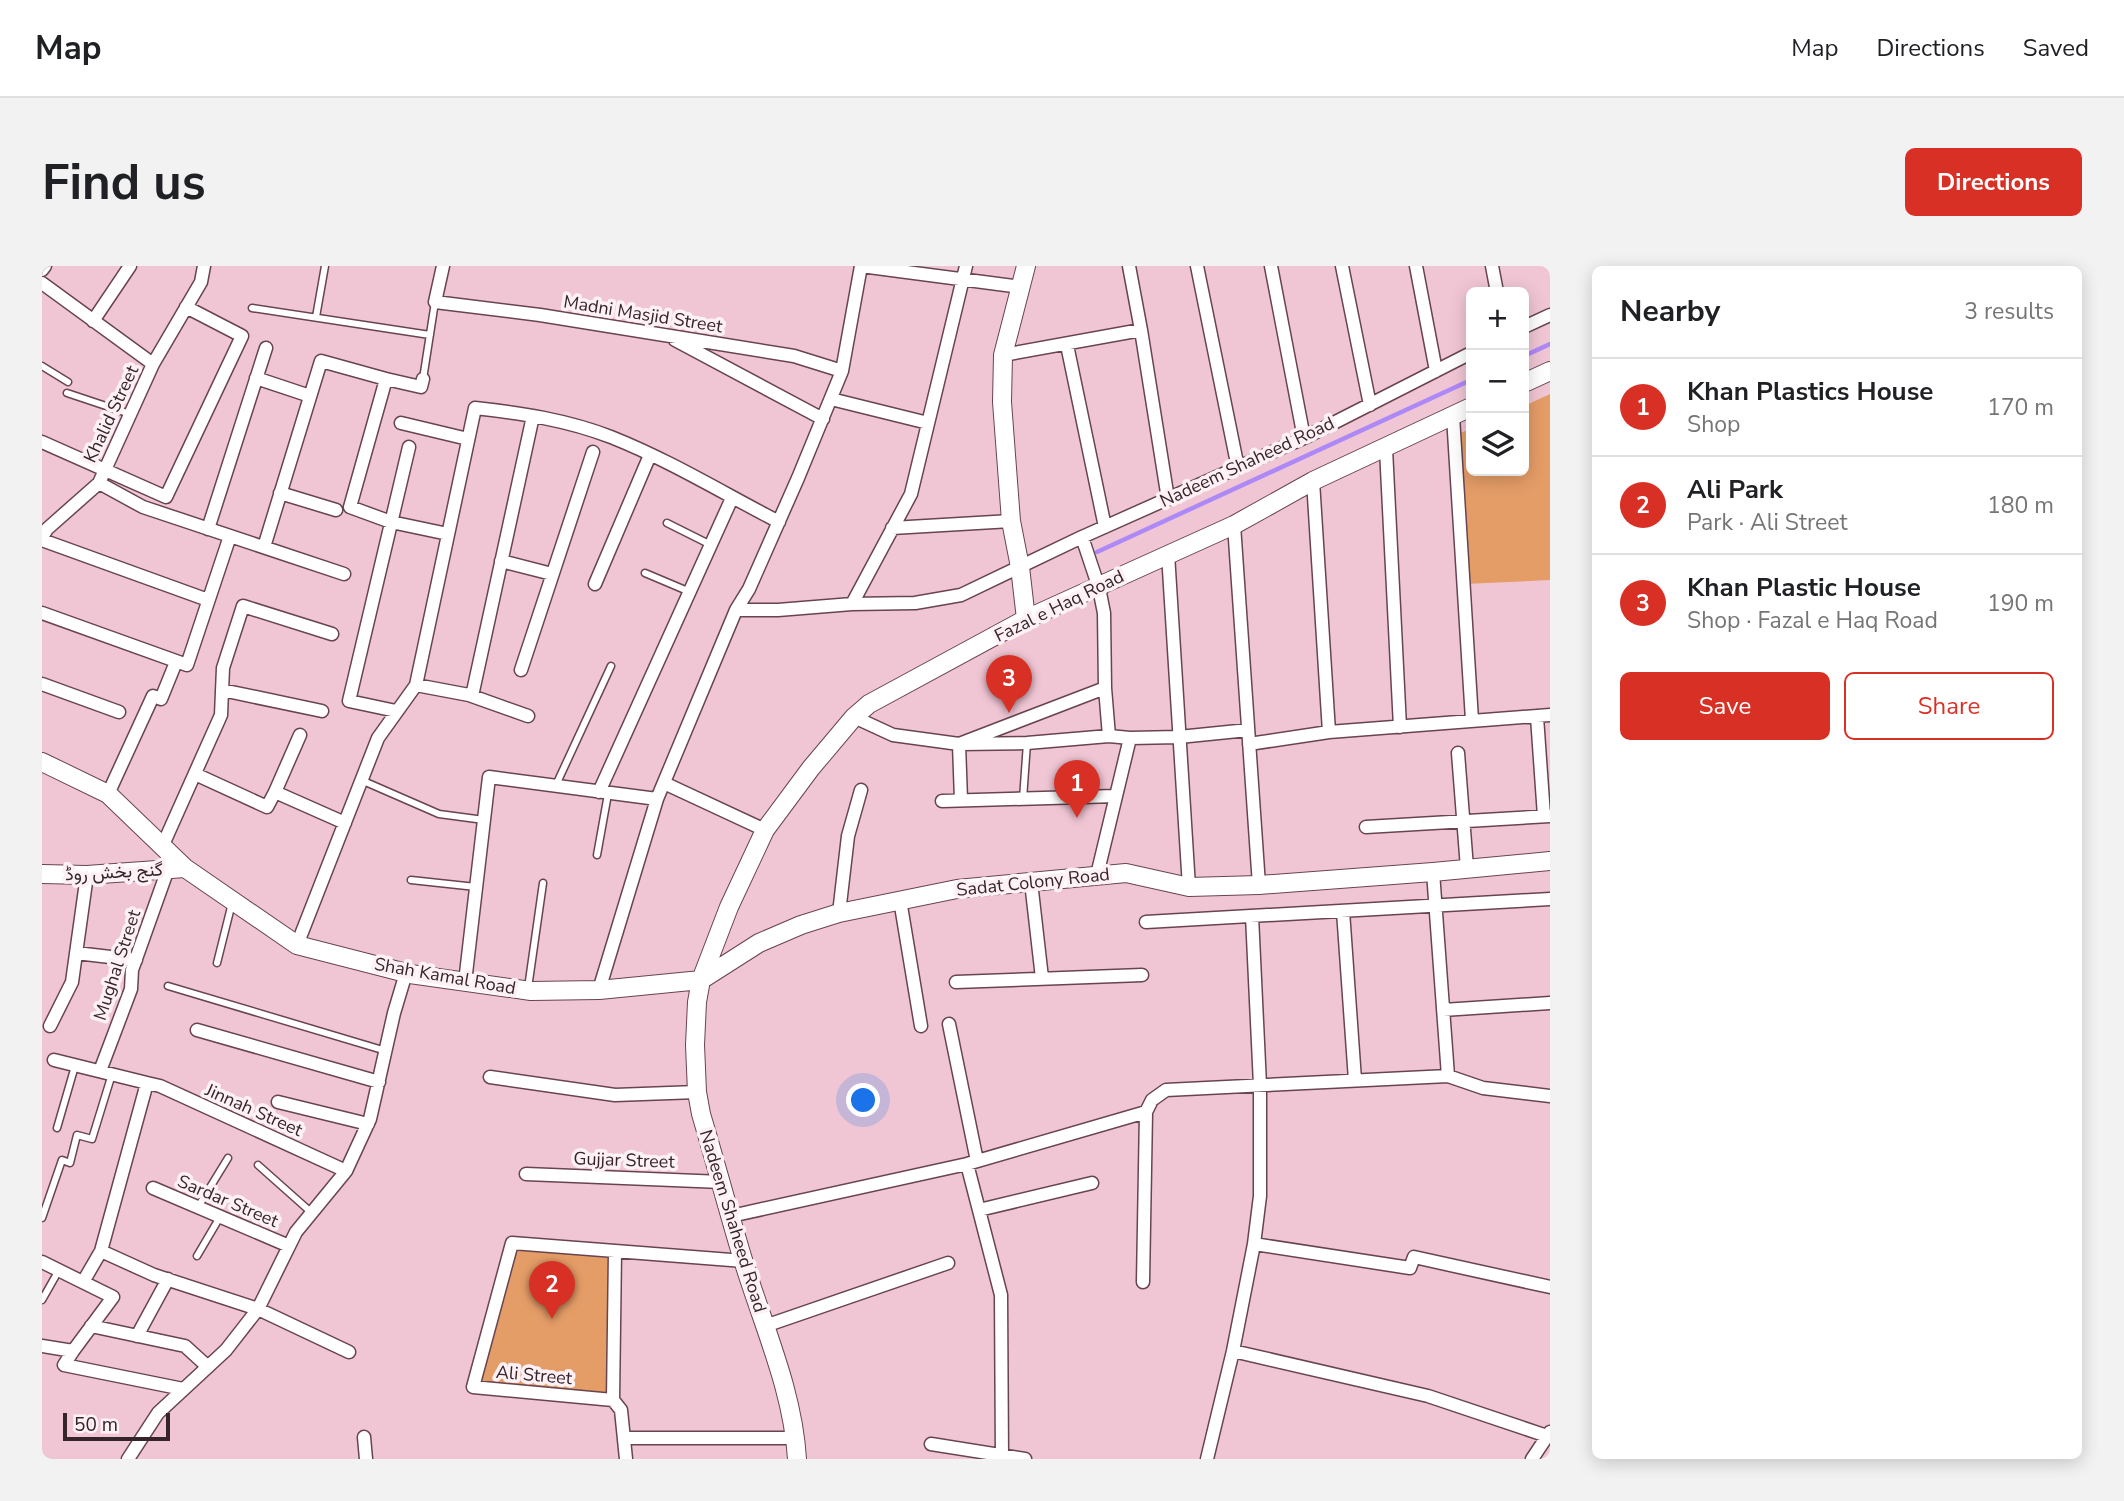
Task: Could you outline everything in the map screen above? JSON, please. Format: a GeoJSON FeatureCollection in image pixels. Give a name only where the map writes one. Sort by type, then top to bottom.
{"type":"FeatureCollection","features":[{"type":"Feature","properties":{"kind":"street"},"geometry":{"type":"LineString","coordinates":[[93,321],[130,266]]}},
{"type":"Feature","properties":{"kind":"street","name":"Khalid Street"},"geometry":{"type":"LineString","coordinates":[[42,539],[47,529],[99,483],[153,364],[201,282],[204,266]]}},
{"type":"Feature","properties":{"kind":"street"},"geometry":{"type":"LineString","coordinates":[[435,302],[443,266]]}},
{"type":"Feature","properties":{"kind":"street"},"geometry":{"type":"LineString","coordinates":[[599,990],[657,799],[736,610],[749,589],[779,522],[842,371],[861,266],[1021,287]]}},
{"type":"Feature","properties":{"kind":"street"},"geometry":{"type":"LineString","coordinates":[[852,604],[911,495],[966,266]]}},
{"type":"Feature","properties":{"kind":"street"},"geometry":{"type":"LineString","coordinates":[[1026,266],[1003,355],[1002,402],[1011,521],[1026,619]]}},
{"type":"Feature","properties":{"kind":"street"},"geometry":{"type":"LineString","coordinates":[[1129,266],[1168,499]]}},
{"type":"Feature","properties":{"kind":"street"},"geometry":{"type":"LineString","coordinates":[[1197,266],[1238,468]]}},
{"type":"Feature","properties":{"kind":"street"},"geometry":{"type":"LineString","coordinates":[[1271,266],[1304,438]]}},
{"type":"Feature","properties":{"kind":"street"},"geometry":{"type":"LineString","coordinates":[[1342,266],[1370,405]]}},
{"type":"Feature","properties":{"kind":"street"},"geometry":{"type":"LineString","coordinates":[[1416,266],[1436,371]]}},
{"type":"Feature","properties":{"kind":"street"},"geometry":{"type":"LineString","coordinates":[[1492,266],[1496,287]]}},
{"type":"Feature","properties":{"kind":"street"},"geometry":{"type":"LineString","coordinates":[[42,283],[153,364]]}},
{"type":"Feature","properties":{"kind":"street","name":"Madni Masjid Street"},"geometry":{"type":"LineString","coordinates":[[435,302],[541,315],[794,356],[842,371]]}},
{"type":"Feature","properties":{"kind":"street"},"geometry":{"type":"LineString","coordinates":[[42,442],[166,497],[242,337],[187,307]]}},
{"type":"Feature","properties":{"kind":"street"},"geometry":{"type":"LineString","coordinates":[[1529,325],[1550,315]]}},
{"type":"Feature","properties":{"kind":"street"},"geometry":{"type":"LineString","coordinates":[[1003,355],[1141,330]]}},
{"type":"Feature","properties":{"kind":"street"},"geometry":{"type":"LineString","coordinates":[[665,335],[823,419]]}},
{"type":"Feature","properties":{"kind":"street"},"geometry":{"type":"LineString","coordinates":[[1067,345],[1105,527]]}},
{"type":"Feature","properties":{"kind":"street"},"geometry":{"type":"LineString","coordinates":[[208,529],[266,348]]}},
{"type":"Feature","properties":{"kind":"street","name":"Nadeem Shaheed Road"},"geometry":{"type":"LineString","coordinates":[[736,610],[778,611],[852,604],[915,603],[961,595],[1082,537],[1304,438],[1466,356]]}},
{"type":"Feature","properties":{"kind":"street"},"geometry":{"type":"LineString","coordinates":[[264,547],[321,361],[421,387],[423,379]]}},
{"type":"Feature","properties":{"kind":"street"},"geometry":{"type":"LineString","coordinates":[[1529,381],[1550,371]]}},
{"type":"Feature","properties":{"kind":"street"},"geometry":{"type":"LineString","coordinates":[[256,378],[310,396]]}},
{"type":"Feature","properties":{"kind":"street"},"geometry":{"type":"LineString","coordinates":[[386,379],[350,508],[391,522],[448,534]]}},
{"type":"Feature","properties":{"kind":"street"},"geometry":{"type":"LineString","coordinates":[[831,399],[928,423]]}},
{"type":"Feature","properties":{"kind":"street"},"geometry":{"type":"LineString","coordinates":[[297,945],[377,738],[416,685],[475,408],[533,416],[610,437],[779,522]]}},
{"type":"Feature","properties":{"kind":"street","name":"Fazal e Haq Road"},"geometry":{"type":"LineString","coordinates":[[701,980],[729,907],[765,830],[811,768],[854,717],[869,704],[1026,619],[1234,525],[1313,481],[1466,410]]}},
{"type":"Feature","properties":{"kind":"street"},"geometry":{"type":"LineString","coordinates":[[472,696],[533,416]]}},
{"type":"Feature","properties":{"kind":"street"},"geometry":{"type":"LineString","coordinates":[[1453,416],[1472,720]]}},
{"type":"Feature","properties":{"kind":"street"},"geometry":{"type":"LineString","coordinates":[[401,423],[468,439]]}},
{"type":"Feature","properties":{"kind":"street"},"geometry":{"type":"LineString","coordinates":[[396,711],[348,701],[409,447]]}},
{"type":"Feature","properties":{"kind":"street"},"geometry":{"type":"LineString","coordinates":[[1386,449],[1400,727]]}},
{"type":"Feature","properties":{"kind":"street"},"geometry":{"type":"LineString","coordinates":[[521,670],[593,452]]}},
{"type":"Feature","properties":{"kind":"street"},"geometry":{"type":"LineString","coordinates":[[595,584],[650,456]]}},
{"type":"Feature","properties":{"kind":"street"},"geometry":{"type":"LineString","coordinates":[[1313,481],[1329,732]]}},
{"type":"Feature","properties":{"kind":"street"},"geometry":{"type":"LineString","coordinates":[[99,483],[143,507],[344,574]]}},
{"type":"Feature","properties":{"kind":"street"},"geometry":{"type":"LineString","coordinates":[[281,493],[336,509]]}},
{"type":"Feature","properties":{"kind":"street"},"geometry":{"type":"LineString","coordinates":[[603,793],[732,498]]}},
{"type":"Feature","properties":{"kind":"street"},"geometry":{"type":"LineString","coordinates":[[892,528],[1011,521]]}},
{"type":"Feature","properties":{"kind":"street"},"geometry":{"type":"LineString","coordinates":[[1234,525],[1259,885]]}},
{"type":"Feature","properties":{"kind":"street"},"geometry":{"type":"LineString","coordinates":[[42,613],[187,666],[230,536]]}},
{"type":"Feature","properties":{"kind":"street"},"geometry":{"type":"LineString","coordinates":[[1082,537],[1100,587],[1104,614],[1109,736]]}},
{"type":"Feature","properties":{"kind":"street"},"geometry":{"type":"LineString","coordinates":[[42,539],[208,600]]}},
{"type":"Feature","properties":{"kind":"street"},"geometry":{"type":"LineString","coordinates":[[1168,554],[1189,887]]}},
{"type":"Feature","properties":{"kind":"street"},"geometry":{"type":"LineString","coordinates":[[501,561],[552,574]]}},
{"type":"Feature","properties":{"kind":"street"},"geometry":{"type":"LineString","coordinates":[[162,847],[221,715],[223,668],[243,606],[332,634]]}},
{"type":"Feature","properties":{"kind":"street"},"geometry":{"type":"LineString","coordinates":[[108,794],[153,696],[161,699],[176,662]]}},
{"type":"Feature","properties":{"kind":"street"},"geometry":{"type":"LineString","coordinates":[[42,684],[119,712]]}},
{"type":"Feature","properties":{"kind":"street"},"geometry":{"type":"LineString","coordinates":[[416,685],[472,696],[528,716]]}},
{"type":"Feature","properties":{"kind":"street"},"geometry":{"type":"LineString","coordinates":[[959,744],[1105,688]]}},
{"type":"Feature","properties":{"kind":"street"},"geometry":{"type":"LineString","coordinates":[[222,690],[322,711]]}},
{"type":"Feature","properties":{"kind":"street"},"geometry":{"type":"LineString","coordinates":[[854,717],[893,735],[959,744],[1027,743],[1109,736],[1249,737],[1544,716],[1547,816],[1366,827]]}},
{"type":"Feature","properties":{"kind":"street"},"geometry":{"type":"LineString","coordinates":[[195,774],[267,807],[300,735]]}},
{"type":"Feature","properties":{"kind":"street"},"geometry":{"type":"LineString","coordinates":[[1097,875],[1130,738]]}},
{"type":"Feature","properties":{"kind":"street"},"geometry":{"type":"LineString","coordinates":[[959,744],[961,800]]}},
{"type":"Feature","properties":{"kind":"street"},"geometry":{"type":"LineString","coordinates":[[1458,753],[1467,868]]}},
{"type":"Feature","properties":{"kind":"street","name":"Shah Kamal Road"},"geometry":{"type":"LineString","coordinates":[[42,762],[108,794],[162,847],[176,868],[233,901],[297,945],[406,973],[528,990],[599,990],[701,980]]}},
{"type":"Feature","properties":{"kind":"street"},"geometry":{"type":"LineString","coordinates":[[465,982],[489,777],[657,799]]}},
{"type":"Feature","properties":{"kind":"street"},"geometry":{"type":"LineString","coordinates":[[664,783],[765,830]]}},
{"type":"Feature","properties":{"kind":"street"},"geometry":{"type":"LineString","coordinates":[[839,913],[848,836],[862,790]]}},
{"type":"Feature","properties":{"kind":"street"},"geometry":{"type":"LineString","coordinates":[[275,792],[345,823]]}},
{"type":"Feature","properties":{"kind":"street"},"geometry":{"type":"LineString","coordinates":[[942,801],[1116,796]]}},
{"type":"Feature","properties":{"kind":"street","name":"Sadat Colony Road"},"geometry":{"type":"LineString","coordinates":[[701,980],[759,943],[801,925],[839,913],[957,889],[1126,873],[1189,887],[1259,885],[1550,861]]}},
{"type":"Feature","properties":{"kind":"street","name":"گنج بخش روڈ"},"geometry":{"type":"LineString","coordinates":[[42,874],[87,875],[176,868]]}},
{"type":"Feature","properties":{"kind":"street","name":"Mughal Street"},"geometry":{"type":"LineString","coordinates":[[106,1073],[131,989],[132,970],[176,868]]}},
{"type":"Feature","properties":{"kind":"street"},"geometry":{"type":"LineString","coordinates":[[1433,872],[1448,1076]]}},
{"type":"Feature","properties":{"kind":"street"},"geometry":{"type":"LineString","coordinates":[[50,1026],[72,982],[87,875]]}},
{"type":"Feature","properties":{"kind":"street"},"geometry":{"type":"LineString","coordinates":[[1031,882],[1042,978]]}},
{"type":"Feature","properties":{"kind":"street"},"geometry":{"type":"LineString","coordinates":[[1146,922],[1550,899]]}},
{"type":"Feature","properties":{"kind":"street"},"geometry":{"type":"LineString","coordinates":[[900,900],[921,1026]]}},
{"type":"Feature","properties":{"kind":"street"},"geometry":{"type":"LineString","coordinates":[[1343,911],[1355,1080]]}},
{"type":"Feature","properties":{"kind":"street"},"geometry":{"type":"LineString","coordinates":[[1207,1459],[1233,1351],[1254,1244],[1260,1196],[1260,1086],[1252,916]]}},
{"type":"Feature","properties":{"kind":"street"},"geometry":{"type":"LineString","coordinates":[[76,953],[136,960]]}},
{"type":"Feature","properties":{"kind":"street"},"geometry":{"type":"LineString","coordinates":[[128,1459],[158,1413],[226,1350],[258,1309],[296,1232],[346,1171],[368,1124],[406,973]]}},
{"type":"Feature","properties":{"kind":"street"},"geometry":{"type":"LineString","coordinates":[[956,982],[1142,975]]}},
{"type":"Feature","properties":{"kind":"street","name":"Nadeem Shaheed Road"},"geometry":{"type":"LineString","coordinates":[[701,980],[695,1033],[697,1092],[701,1114],[789,1401],[797,1459]]}},
{"type":"Feature","properties":{"kind":"street"},"geometry":{"type":"LineString","coordinates":[[1443,1010],[1550,1003]]}},
{"type":"Feature","properties":{"kind":"street"},"geometry":{"type":"LineString","coordinates":[[949,1024],[979,1210],[1002,1295],[1002,1457]]}},
{"type":"Feature","properties":{"kind":"street"},"geometry":{"type":"LineString","coordinates":[[197,1030],[379,1082]]}},
{"type":"Feature","properties":{"kind":"street","name":"Jinnah Street"},"geometry":{"type":"LineString","coordinates":[[54,1060],[160,1086],[346,1171]]}},
{"type":"Feature","properties":{"kind":"street"},"geometry":{"type":"LineString","coordinates":[[1143,1282],[1146,1112],[1152,1100],[1167,1090],[1448,1076],[1483,1088],[1550,1096]]}},
{"type":"Feature","properties":{"kind":"street"},"geometry":{"type":"LineString","coordinates":[[490,1077],[615,1095],[697,1092]]}},
{"type":"Feature","properties":{"kind":"street"},"geometry":{"type":"LineString","coordinates":[[83,1282],[101,1251],[147,1083]]}},
{"type":"Feature","properties":{"kind":"street"},"geometry":{"type":"LineString","coordinates":[[278,1102],[368,1124]]}},
{"type":"Feature","properties":{"kind":"street"},"geometry":{"type":"LineString","coordinates":[[731,1216],[972,1163],[1146,1112]]}},
{"type":"Feature","properties":{"kind":"street","name":"Gujjar Street"},"geometry":{"type":"LineString","coordinates":[[526,1174],[722,1182]]}},
{"type":"Feature","properties":{"kind":"street"},"geometry":{"type":"LineString","coordinates":[[979,1210],[1091,1183]]}},
{"type":"Feature","properties":{"kind":"street","name":"Sardar Street"},"geometry":{"type":"LineString","coordinates":[[153,1188],[289,1246]]}},
{"type":"Feature","properties":{"kind":"street","name":"Ali Street"},"geometry":{"type":"LineString","coordinates":[[613,1400],[472,1387],[512,1243],[744,1261]]}},
{"type":"Feature","properties":{"kind":"street"},"geometry":{"type":"LineString","coordinates":[[1254,1244],[1410,1268],[1414,1257],[1550,1287]]}},
{"type":"Feature","properties":{"kind":"street"},"geometry":{"type":"LineString","coordinates":[[101,1251],[168,1279],[258,1309],[349,1352]]}},
{"type":"Feature","properties":{"kind":"street"},"geometry":{"type":"LineString","coordinates":[[615,1252],[613,1400],[621,1410],[626,1459]]}},
{"type":"Feature","properties":{"kind":"street"},"geometry":{"type":"LineString","coordinates":[[42,1262],[113,1297],[64,1365],[183,1389]]}},
{"type":"Feature","properties":{"kind":"street"},"geometry":{"type":"LineString","coordinates":[[765,1326],[948,1263]]}},
{"type":"Feature","properties":{"kind":"street"},"geometry":{"type":"LineString","coordinates":[[137,1336],[168,1279]]}},
{"type":"Feature","properties":{"kind":"street"},"geometry":{"type":"LineString","coordinates":[[91,1326],[185,1346],[208,1367]]}},
{"type":"Feature","properties":{"kind":"street"},"geometry":{"type":"LineString","coordinates":[[42,1346],[73,1351]]}},
{"type":"Feature","properties":{"kind":"street"},"geometry":{"type":"LineString","coordinates":[[1233,1351],[1428,1396],[1549,1434],[1532,1459]]}},
{"type":"Feature","properties":{"kind":"street"},"geometry":{"type":"LineString","coordinates":[[364,1437],[366,1459]]}},
{"type":"Feature","properties":{"kind":"street"},"geometry":{"type":"LineString","coordinates":[[625,1438],[796,1438]]}},
{"type":"Feature","properties":{"kind":"street"},"geometry":{"type":"LineString","coordinates":[[931,1444],[1025,1459]]}},
{"type":"Feature","properties":{"kind":"lane"},"geometry":{"type":"LineString","coordinates":[[316,317],[325,266]]}},
{"type":"Feature","properties":{"kind":"lane"},"geometry":{"type":"LineString","coordinates":[[423,379],[435,302]]}},
{"type":"Feature","properties":{"kind":"lane"},"geometry":{"type":"LineString","coordinates":[[252,308],[430,335]]}},
{"type":"Feature","properties":{"kind":"lane"},"geometry":{"type":"LineString","coordinates":[[42,366],[68,382]]}},
{"type":"Feature","properties":{"kind":"lane"},"geometry":{"type":"LineString","coordinates":[[67,393],[130,414]]}},
{"type":"Feature","properties":{"kind":"lane"},"geometry":{"type":"LineString","coordinates":[[667,523],[711,545]]}},
{"type":"Feature","properties":{"kind":"lane"},"geometry":{"type":"LineString","coordinates":[[645,573],[690,592]]}},
{"type":"Feature","properties":{"kind":"lane"},"geometry":{"type":"LineString","coordinates":[[555,786],[611,666]]}},
{"type":"Feature","properties":{"kind":"lane"},"geometry":{"type":"LineString","coordinates":[[1023,799],[1027,743]]}},
{"type":"Feature","properties":{"kind":"lane"},"geometry":{"type":"LineString","coordinates":[[361,780],[439,814],[484,820]]}},
{"type":"Feature","properties":{"kind":"lane"},"geometry":{"type":"LineString","coordinates":[[597,855],[603,793]]}},
{"type":"Feature","properties":{"kind":"lane"},"geometry":{"type":"LineString","coordinates":[[411,880],[476,887]]}},
{"type":"Feature","properties":{"kind":"lane"},"geometry":{"type":"LineString","coordinates":[[528,990],[543,883]]}},
{"type":"Feature","properties":{"kind":"lane"},"geometry":{"type":"LineString","coordinates":[[217,963],[233,901]]}},
{"type":"Feature","properties":{"kind":"lane"},"geometry":{"type":"LineString","coordinates":[[168,986],[386,1051]]}},
{"type":"Feature","properties":{"kind":"lane"},"geometry":{"type":"LineString","coordinates":[[57,1128],[75,1065]]}},
{"type":"Feature","properties":{"kind":"lane"},"geometry":{"type":"LineString","coordinates":[[42,1218],[62,1160],[71,1163],[77,1135],[92,1139],[106,1073]]}},
{"type":"Feature","properties":{"kind":"lane"},"geometry":{"type":"LineString","coordinates":[[198,1207],[228,1158]]}},
{"type":"Feature","properties":{"kind":"lane"},"geometry":{"type":"LineString","coordinates":[[258,1165],[312,1213]]}},
{"type":"Feature","properties":{"kind":"lane"},"geometry":{"type":"LineString","coordinates":[[197,1255],[220,1217]]}},
{"type":"Feature","properties":{"kind":"lane"},"geometry":{"type":"LineString","coordinates":[[42,1300],[59,1270]]}},
{"type":"Feature","properties":{"kind":"shaded area"},"geometry":{"type":"Polygon","coordinates":[[[1550,394],[1550,580],[1465,584],[1461,433],[1466,430],[1466,476],[1529,476],[1529,404],[1550,394]]]}},
{"type":"Feature","properties":{"kind":"shaded area"},"geometry":{"type":"Polygon","coordinates":[[[512,1243],[615,1252],[613,1400],[473,1387],[512,1243]]]}},
{"type":"Feature","properties":{"kind":"waterway"},"geometry":{"type":"LineString","coordinates":[[1529,354],[1550,344]]}},
{"type":"Feature","properties":{"kind":"waterway"},"geometry":{"type":"LineString","coordinates":[[1097,552],[1466,382]]}},
{"type":"Feature","properties":{"kind":"place","name":"Khan Plastic House"},"geometry":{"type":"Point","coordinates":[1009,713]}},
{"type":"Feature","properties":{"kind":"place","name":"Khan Plastics House"},"geometry":{"type":"Point","coordinates":[1077,818]}},
{"type":"Feature","properties":{"kind":"place","name":"Ali Park"},"geometry":{"type":"Point","coordinates":[552,1319]}}]}
